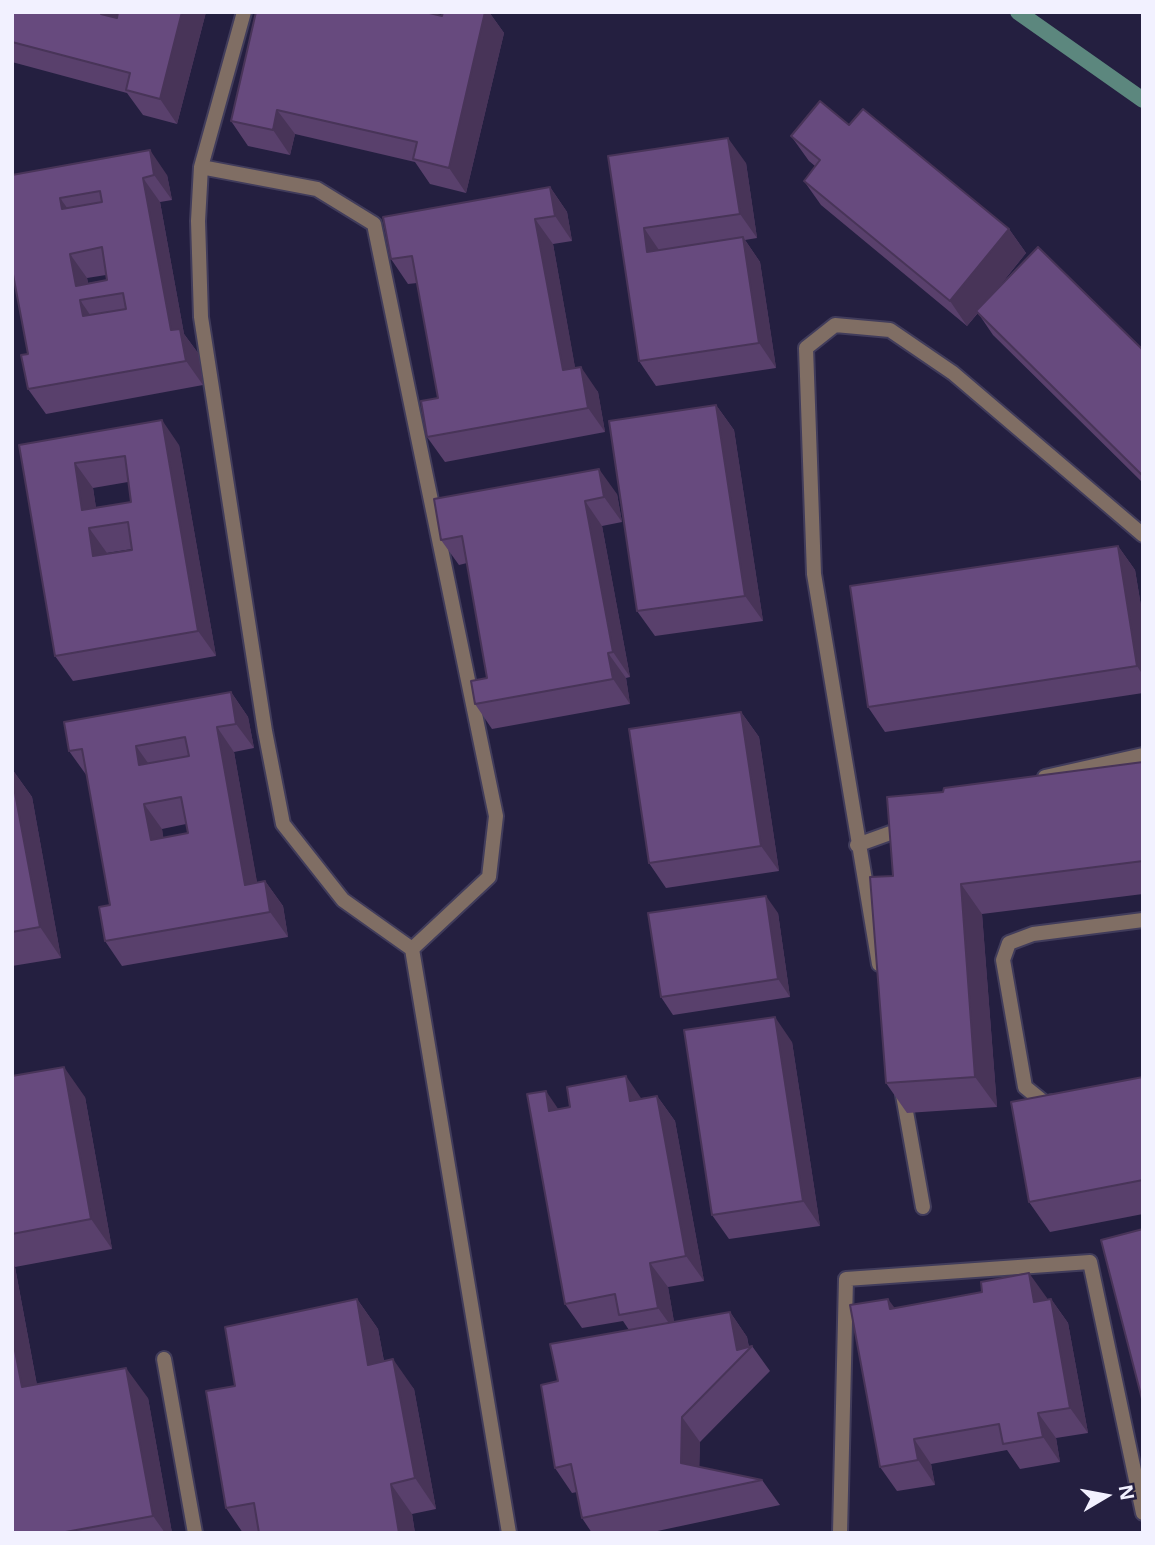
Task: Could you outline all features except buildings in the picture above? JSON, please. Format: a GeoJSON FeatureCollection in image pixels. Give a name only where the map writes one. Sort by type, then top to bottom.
{"type":"FeatureCollection","features":[{"type":"Feature","properties":{"kind":"street"},"geometry":{"type":"LineString","coordinates":[[244,12],[201,167],[198,221],[201,317],[265,731],[283,824],[343,900],[412,949],[509,1533]]}},
{"type":"Feature","properties":{"kind":"street"},"geometry":{"type":"LineString","coordinates":[[201,167],[317,189],[374,225],[496,816],[489,877],[412,949]]}},
{"type":"Feature","properties":{"kind":"street"},"geometry":{"type":"LineString","coordinates":[[881,979],[814,574],[806,348],[835,325],[890,330],[953,373],[1143,535]]}},
{"type":"Feature","properties":{"kind":"street"},"geometry":{"type":"LineString","coordinates":[[1032,782],[1143,755]]}},
{"type":"Feature","properties":{"kind":"street"},"geometry":{"type":"LineString","coordinates":[[857,845],[919,822]]}},
{"type":"Feature","properties":{"kind":"street"},"geometry":{"type":"LineString","coordinates":[[1068,1099],[1046,1104],[1025,1087],[1003,960],[1009,943],[1033,934],[1143,920]]}},
{"type":"Feature","properties":{"kind":"street"},"geometry":{"type":"LineString","coordinates":[[901,1086],[923,1207]]}},
{"type":"Feature","properties":{"kind":"street"},"geometry":{"type":"LineString","coordinates":[[840,1533],[846,1279],[1090,1262],[1143,1513]]}},
{"type":"Feature","properties":{"kind":"street"},"geometry":{"type":"LineString","coordinates":[[164,1359],[195,1533]]}},
{"type":"Feature","properties":{"kind":"waterway"},"geometry":{"type":"LineString","coordinates":[[1018,12],[1143,100]]}}]}
